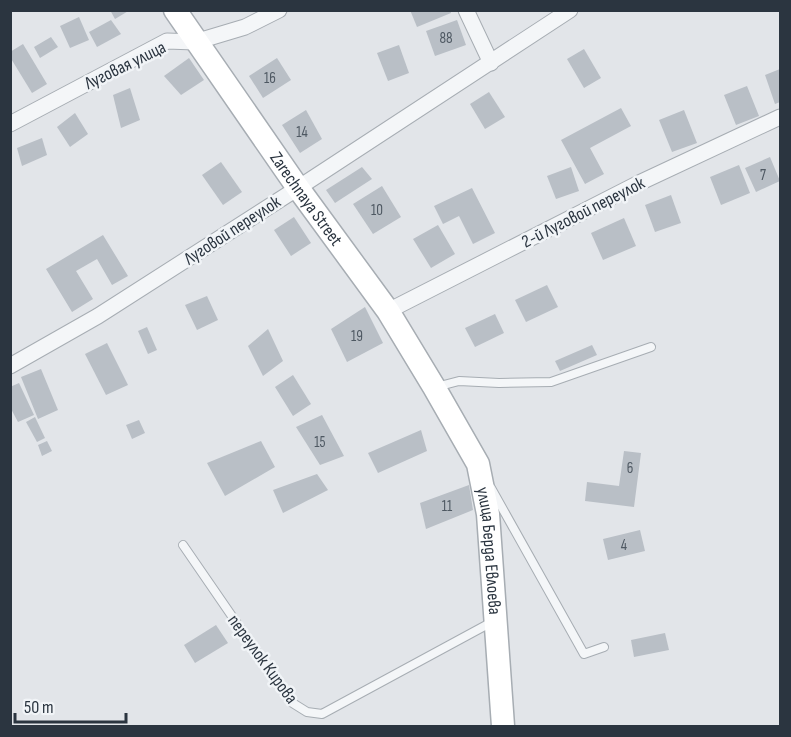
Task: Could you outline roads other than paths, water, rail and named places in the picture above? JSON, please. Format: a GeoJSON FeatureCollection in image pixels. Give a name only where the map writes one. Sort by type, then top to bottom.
{"type":"FeatureCollection","features":[{"type":"Feature","properties":{"kind":"street","name":"Zarechnaya Street"},"geometry":{"type":"LineString","coordinates":[[175,10],[298,188],[388,311],[434,387]]}},
{"type":"Feature","properties":{"kind":"street","name":"Луговая улица"},"geometry":{"type":"LineString","coordinates":[[10,124],[167,42],[195,42],[245,27],[279,10]]}},
{"type":"Feature","properties":{"kind":"street"},"geometry":{"type":"LineString","coordinates":[[466,10],[491,63]]}},
{"type":"Feature","properties":{"kind":"street","name":"Луговой переулок"},"geometry":{"type":"LineString","coordinates":[[10,366],[98,316],[570,10]]}},
{"type":"Feature","properties":{"kind":"street","name":"2-й Луговой переулок"},"geometry":{"type":"LineString","coordinates":[[388,311],[639,183],[780,117]]}},
{"type":"Feature","properties":{"kind":"street","name":"улица Берда Евлоева"},"geometry":{"type":"LineString","coordinates":[[434,387],[478,464],[488,514],[503,726]]}},
{"type":"Feature","properties":{"kind":"lane"},"geometry":{"type":"LineString","coordinates":[[434,387],[459,381],[551,382],[651,347]]}},
{"type":"Feature","properties":{"kind":"lane"},"geometry":{"type":"LineString","coordinates":[[478,464],[584,654],[604,647]]}},
{"type":"Feature","properties":{"kind":"lane","name":"переулок Кирова"},"geometry":{"type":"LineString","coordinates":[[183,545],[291,702],[307,712],[322,714],[496,620]]}}]}
